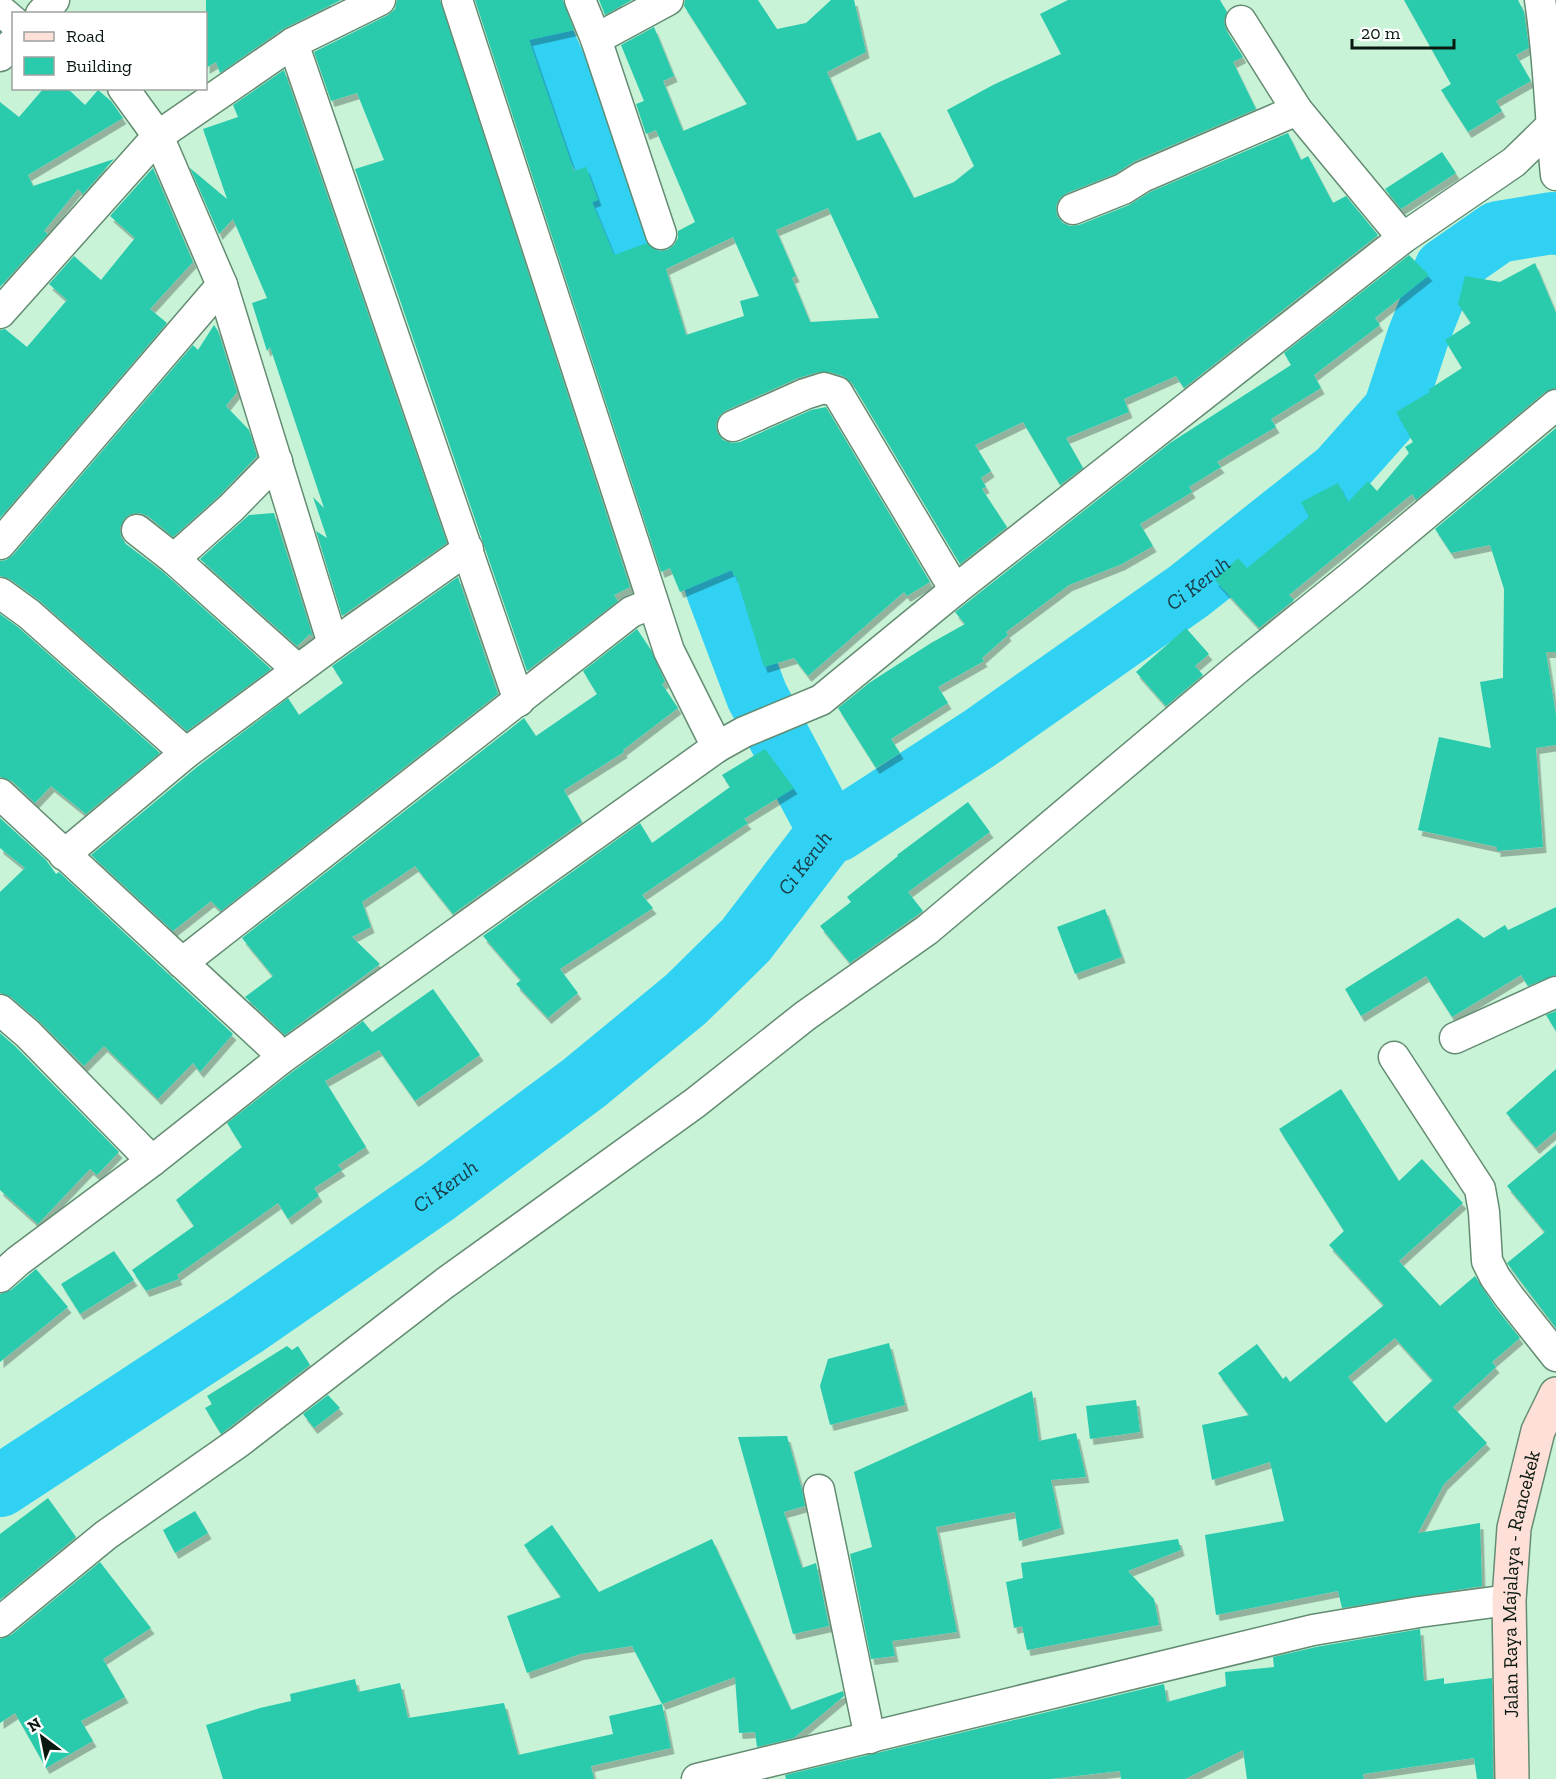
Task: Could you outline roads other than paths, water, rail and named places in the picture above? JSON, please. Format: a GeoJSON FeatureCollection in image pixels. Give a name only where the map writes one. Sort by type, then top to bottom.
{"type":"FeatureCollection","features":[{"type":"Feature","properties":{"kind":"main road","name":"Jalan Raya Majalaya - Rancekek"},"geometry":{"type":"LineString","coordinates":[[1512,1779],[1509,1600],[1514,1527],[1538,1431],[1556,1394]]}},
{"type":"Feature","properties":{"kind":"street"},"geometry":{"type":"LineString","coordinates":[[43,12],[54,0]]}},
{"type":"Feature","properties":{"kind":"street"},"geometry":{"type":"LineString","coordinates":[[0,313],[158,136],[293,43],[380,0]]}},
{"type":"Feature","properties":{"kind":"street"},"geometry":{"type":"LineString","coordinates":[[457,0],[669,651],[717,747]]}},
{"type":"Feature","properties":{"kind":"street"},"geometry":{"type":"LineString","coordinates":[[580,0],[596,39],[661,234]]}},
{"type":"Feature","properties":{"kind":"street"},"geometry":{"type":"LineString","coordinates":[[596,39],[668,0]]}},
{"type":"Feature","properties":{"kind":"street"},"geometry":{"type":"LineString","coordinates":[[1540,0],[1547,48],[1556,175]]}},
{"type":"Feature","properties":{"kind":"street"},"geometry":{"type":"LineString","coordinates":[[0,10],[12,20]]}},
{"type":"Feature","properties":{"kind":"street"},"geometry":{"type":"LineString","coordinates":[[1241,21],[1297,110],[1402,238]]}},
{"type":"Feature","properties":{"kind":"street"},"geometry":{"type":"LineString","coordinates":[[293,43],[519,701]]}},
{"type":"Feature","properties":{"kind":"street"},"geometry":{"type":"LineString","coordinates":[[0,56],[12,44]]}},
{"type":"Feature","properties":{"kind":"street"},"geometry":{"type":"LineString","coordinates":[[124,90],[158,136],[222,285],[333,644]]}},
{"type":"Feature","properties":{"kind":"street"},"geometry":{"type":"LineString","coordinates":[[1073,209],[1123,189],[1142,177],[1297,110]]}},
{"type":"Feature","properties":{"kind":"street"},"geometry":{"type":"LineString","coordinates":[[6,1261],[152,1161],[282,1058],[717,747],[744,732],[821,700],[955,590],[1402,238],[1514,162],[1551,126]]}},
{"type":"Feature","properties":{"kind":"street"},"geometry":{"type":"LineString","coordinates":[[0,544],[222,285]]}},
{"type":"Feature","properties":{"kind":"street"},"geometry":{"type":"LineString","coordinates":[[733,426],[805,394],[824,388],[837,392],[955,590]]}},
{"type":"Feature","properties":{"kind":"street"},"geometry":{"type":"LineString","coordinates":[[0,1622],[106,1535],[239,1442],[445,1283],[695,1103],[805,1016],[927,930],[1238,668],[1353,576],[1556,405]]}},
{"type":"Feature","properties":{"kind":"street"},"geometry":{"type":"LineString","coordinates":[[174,559],[231,508],[277,461]]}},
{"type":"Feature","properties":{"kind":"street"},"geometry":{"type":"LineString","coordinates":[[137,530],[174,559],[298,670]]}},
{"type":"Feature","properties":{"kind":"street"},"geometry":{"type":"LineString","coordinates":[[64,855],[186,753],[333,644],[468,549]]}},
{"type":"Feature","properties":{"kind":"street"},"geometry":{"type":"LineString","coordinates":[[0,593],[29,614],[186,753]]}},
{"type":"Feature","properties":{"kind":"street"},"geometry":{"type":"LineString","coordinates":[[182,963],[631,612],[654,603]]}},
{"type":"Feature","properties":{"kind":"street"},"geometry":{"type":"LineString","coordinates":[[0,794],[272,1045],[282,1058]]}},
{"type":"Feature","properties":{"kind":"street"},"geometry":{"type":"LineString","coordinates":[[1455,1038],[1556,992]]}},
{"type":"Feature","properties":{"kind":"street"},"geometry":{"type":"LineString","coordinates":[[0,1010],[28,1034],[152,1161]]}},
{"type":"Feature","properties":{"kind":"street"},"geometry":{"type":"LineString","coordinates":[[1394,1057],[1480,1189],[1487,1261],[1495,1277],[1556,1356]]}},
{"type":"Feature","properties":{"kind":"street"},"geometry":{"type":"LineString","coordinates":[[819,1490],[870,1738]]}},
{"type":"Feature","properties":{"kind":"street"},"geometry":{"type":"LineString","coordinates":[[697,1779],[1313,1630],[1509,1600]]}},
{"type":"Feature","properties":{"kind":"waterway"},"geometry":{"type":"LineString","coordinates":[[526,0],[562,81],[606,163],[647,333]]}},
{"type":"Feature","properties":{"kind":"waterway","name":"Ci Keruh"},"geometry":{"type":"LineString","coordinates":[[0,1486],[246,1325],[438,1192],[584,1083],[686,999],[746,940],[829,831],[837,831],[980,738],[1189,591],[1339,472],[1394,410],[1418,337],[1445,269],[1498,232],[1556,224]]}},
{"type":"Feature","properties":{"kind":"waterway"},"geometry":{"type":"LineString","coordinates":[[689,497],[717,590],[757,696],[829,831]]}}]}
